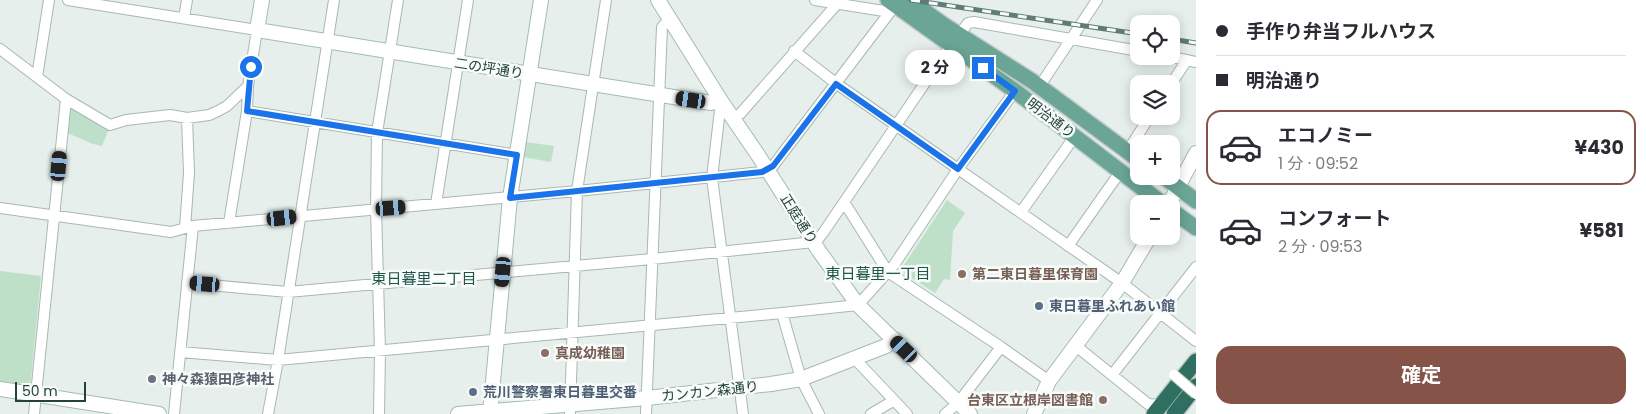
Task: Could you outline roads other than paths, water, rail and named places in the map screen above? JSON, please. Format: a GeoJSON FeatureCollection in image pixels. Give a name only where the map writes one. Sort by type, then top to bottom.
{"type":"FeatureCollection","features":[{"type":"Feature","properties":{"kind":"highway"},"geometry":{"type":"LineString","coordinates":[[1163,411],[1196,361]]}},
{"type":"Feature","properties":{"kind":"highway"},"geometry":{"type":"LineString","coordinates":[[1163,411],[1196,386]]}},
{"type":"Feature","properties":{"kind":"main road","name":"明治通り"},"geometry":{"type":"LineString","coordinates":[[896,3],[955,40],[1039,87],[1130,154]]}},
{"type":"Feature","properties":{"kind":"main road","name":"明治通り"},"geometry":{"type":"LineString","coordinates":[[955,40],[1015,91],[1151,195]]}},
{"type":"Feature","properties":{"kind":"main road"},"geometry":{"type":"LineString","coordinates":[[1174,185],[1196,201]]}},
{"type":"Feature","properties":{"kind":"main road"},"geometry":{"type":"LineString","coordinates":[[1180,216],[1196,228]]}},
{"type":"Feature","properties":{"kind":"street"},"geometry":{"type":"LineString","coordinates":[[37,77],[49,0]]}},
{"type":"Feature","properties":{"kind":"street"},"geometry":{"type":"LineString","coordinates":[[68,0],[257,30]]}},
{"type":"Feature","properties":{"kind":"street"},"geometry":{"type":"LineString","coordinates":[[184,18],[187,0]]}},
{"type":"Feature","properties":{"kind":"street"},"geometry":{"type":"LineString","coordinates":[[229,223],[262,0]]}},
{"type":"Feature","properties":{"kind":"street"},"geometry":{"type":"LineString","coordinates":[[268,414],[334,0]]}},
{"type":"Feature","properties":{"kind":"street"},"geometry":{"type":"LineString","coordinates":[[379,414],[380,351],[376,209],[377,133],[398,0]]}},
{"type":"Feature","properties":{"kind":"street"},"geometry":{"type":"LineString","coordinates":[[436,204],[468,0]]}},
{"type":"Feature","properties":{"kind":"street"},"geometry":{"type":"LineString","coordinates":[[490,412],[510,198],[540,0]]}},
{"type":"Feature","properties":{"kind":"street"},"geometry":{"type":"LineString","coordinates":[[570,409],[577,191],[606,0]]}},
{"type":"Feature","properties":{"kind":"street","name":"正庭通り"},"geometry":{"type":"LineString","coordinates":[[658,0],[721,101],[814,242],[858,304],[970,414]]}},
{"type":"Feature","properties":{"kind":"street"},"geometry":{"type":"LineString","coordinates":[[815,0],[837,4],[896,3]]}},
{"type":"Feature","properties":{"kind":"street"},"geometry":{"type":"LineString","coordinates":[[1039,87],[1097,0]]}},
{"type":"Feature","properties":{"kind":"street"},"geometry":{"type":"LineString","coordinates":[[0,208],[171,232],[189,227],[510,198],[762,172],[773,166],[896,3]]}},
{"type":"Feature","properties":{"kind":"street"},"geometry":{"type":"LineString","coordinates":[[733,118],[740,114],[837,4]]}},
{"type":"Feature","properties":{"kind":"street"},"geometry":{"type":"LineString","coordinates":[[646,414],[662,27],[670,18]]}},
{"type":"Feature","properties":{"kind":"street"},"geometry":{"type":"LineString","coordinates":[[187,283],[288,292],[652,259],[814,242],[819,238],[968,23],[974,22],[1130,49]]}},
{"type":"Feature","properties":{"kind":"street","name":"二の坪通り"},"geometry":{"type":"LineString","coordinates":[[257,30],[658,95],[711,103],[721,101]]}},
{"type":"Feature","properties":{"kind":"street"},"geometry":{"type":"LineString","coordinates":[[0,49],[66,99],[110,125],[126,120],[170,114],[187,118],[209,115],[227,106],[248,86]]}},
{"type":"Feature","properties":{"kind":"street"},"geometry":{"type":"LineString","coordinates":[[794,51],[836,84],[1122,283],[1196,341]]}},
{"type":"Feature","properties":{"kind":"street"},"geometry":{"type":"LineString","coordinates":[[1179,75],[1191,61]]}},
{"type":"Feature","properties":{"kind":"street"},"geometry":{"type":"LineString","coordinates":[[180,352],[278,360],[731,318],[858,304],[888,272],[958,169],[1015,91]]}},
{"type":"Feature","properties":{"kind":"street"},"geometry":{"type":"LineString","coordinates":[[34,414],[66,99]]}},
{"type":"Feature","properties":{"kind":"street"},"geometry":{"type":"LineString","coordinates":[[721,101],[712,178],[743,414]]}},
{"type":"Feature","properties":{"kind":"street"},"geometry":{"type":"LineString","coordinates":[[247,111],[517,155]]}},
{"type":"Feature","properties":{"kind":"street"},"geometry":{"type":"LineString","coordinates":[[174,414],[187,283],[189,173],[187,118]]}},
{"type":"Feature","properties":{"kind":"street"},"geometry":{"type":"LineString","coordinates":[[1021,212],[1075,136]]}},
{"type":"Feature","properties":{"kind":"street"},"geometry":{"type":"LineString","coordinates":[[1174,195],[1196,153]]}},
{"type":"Feature","properties":{"kind":"street"},"geometry":{"type":"LineString","coordinates":[[1068,246],[1120,172]]}},
{"type":"Feature","properties":{"kind":"street"},"geometry":{"type":"LineString","coordinates":[[844,202],[888,272],[1049,381]]}},
{"type":"Feature","properties":{"kind":"street"},"geometry":{"type":"LineString","coordinates":[[1034,414],[1049,381],[1122,283],[1145,245]]}},
{"type":"Feature","properties":{"kind":"street"},"geometry":{"type":"LineString","coordinates":[[1112,375],[1196,267]]}},
{"type":"Feature","properties":{"kind":"street"},"geometry":{"type":"LineString","coordinates":[[782,313],[801,379],[819,414]]}},
{"type":"Feature","properties":{"kind":"street","name":"カンカン森通り"},"geometry":{"type":"LineString","coordinates":[[458,414],[570,409],[647,398],[740,389],[801,379],[886,346],[894,339]]}},
{"type":"Feature","properties":{"kind":"street"},"geometry":{"type":"LineString","coordinates":[[1076,346],[1148,404],[1163,411]]}},
{"type":"Feature","properties":{"kind":"street"},"geometry":{"type":"LineString","coordinates":[[945,414],[958,403],[1001,347]]}},
{"type":"Feature","properties":{"kind":"street"},"geometry":{"type":"LineString","coordinates":[[854,358],[907,414]]}},
{"type":"Feature","properties":{"kind":"street"},"geometry":{"type":"LineString","coordinates":[[1174,375],[1196,394]]}},
{"type":"Feature","properties":{"kind":"street"},"geometry":{"type":"LineString","coordinates":[[0,389],[159,414]]}},
{"type":"Feature","properties":{"kind":"street"},"geometry":{"type":"LineString","coordinates":[[872,414],[893,401]]}},
{"type":"Feature","properties":{"kind":"railway"},"geometry":{"type":"LineString","coordinates":[[911,0],[1130,33]]}},
{"type":"Feature","properties":{"kind":"railway"},"geometry":{"type":"LineString","coordinates":[[1180,40],[1196,43]]}},
{"type":"Feature","properties":{"kind":"place","name":"第二東日暮里保育園"},"geometry":{"type":"Point","coordinates":[962,274]}},
{"type":"Feature","properties":{"kind":"place","name":"東日暮里ふれあい館"},"geometry":{"type":"Point","coordinates":[1039,306]}},
{"type":"Feature","properties":{"kind":"place","name":"真成幼稚園"},"geometry":{"type":"Point","coordinates":[545,353]}},
{"type":"Feature","properties":{"kind":"place","name":"神々森猿田彦神社"},"geometry":{"type":"Point","coordinates":[152,379]}},
{"type":"Feature","properties":{"kind":"place","name":"荒川警察署東日暮里交番"},"geometry":{"type":"Point","coordinates":[473,392]}},
{"type":"Feature","properties":{"kind":"place","name":"台東区立根岸図書館"},"geometry":{"type":"Point","coordinates":[1103,400]}},
{"type":"Feature","properties":{"kind":"district","name":"東日暮里一丁目"},"geometry":{"type":"Point","coordinates":[878,273]}},
{"type":"Feature","properties":{"kind":"district","name":"東日暮里二丁目"},"geometry":{"type":"Point","coordinates":[424,278]}}]}
